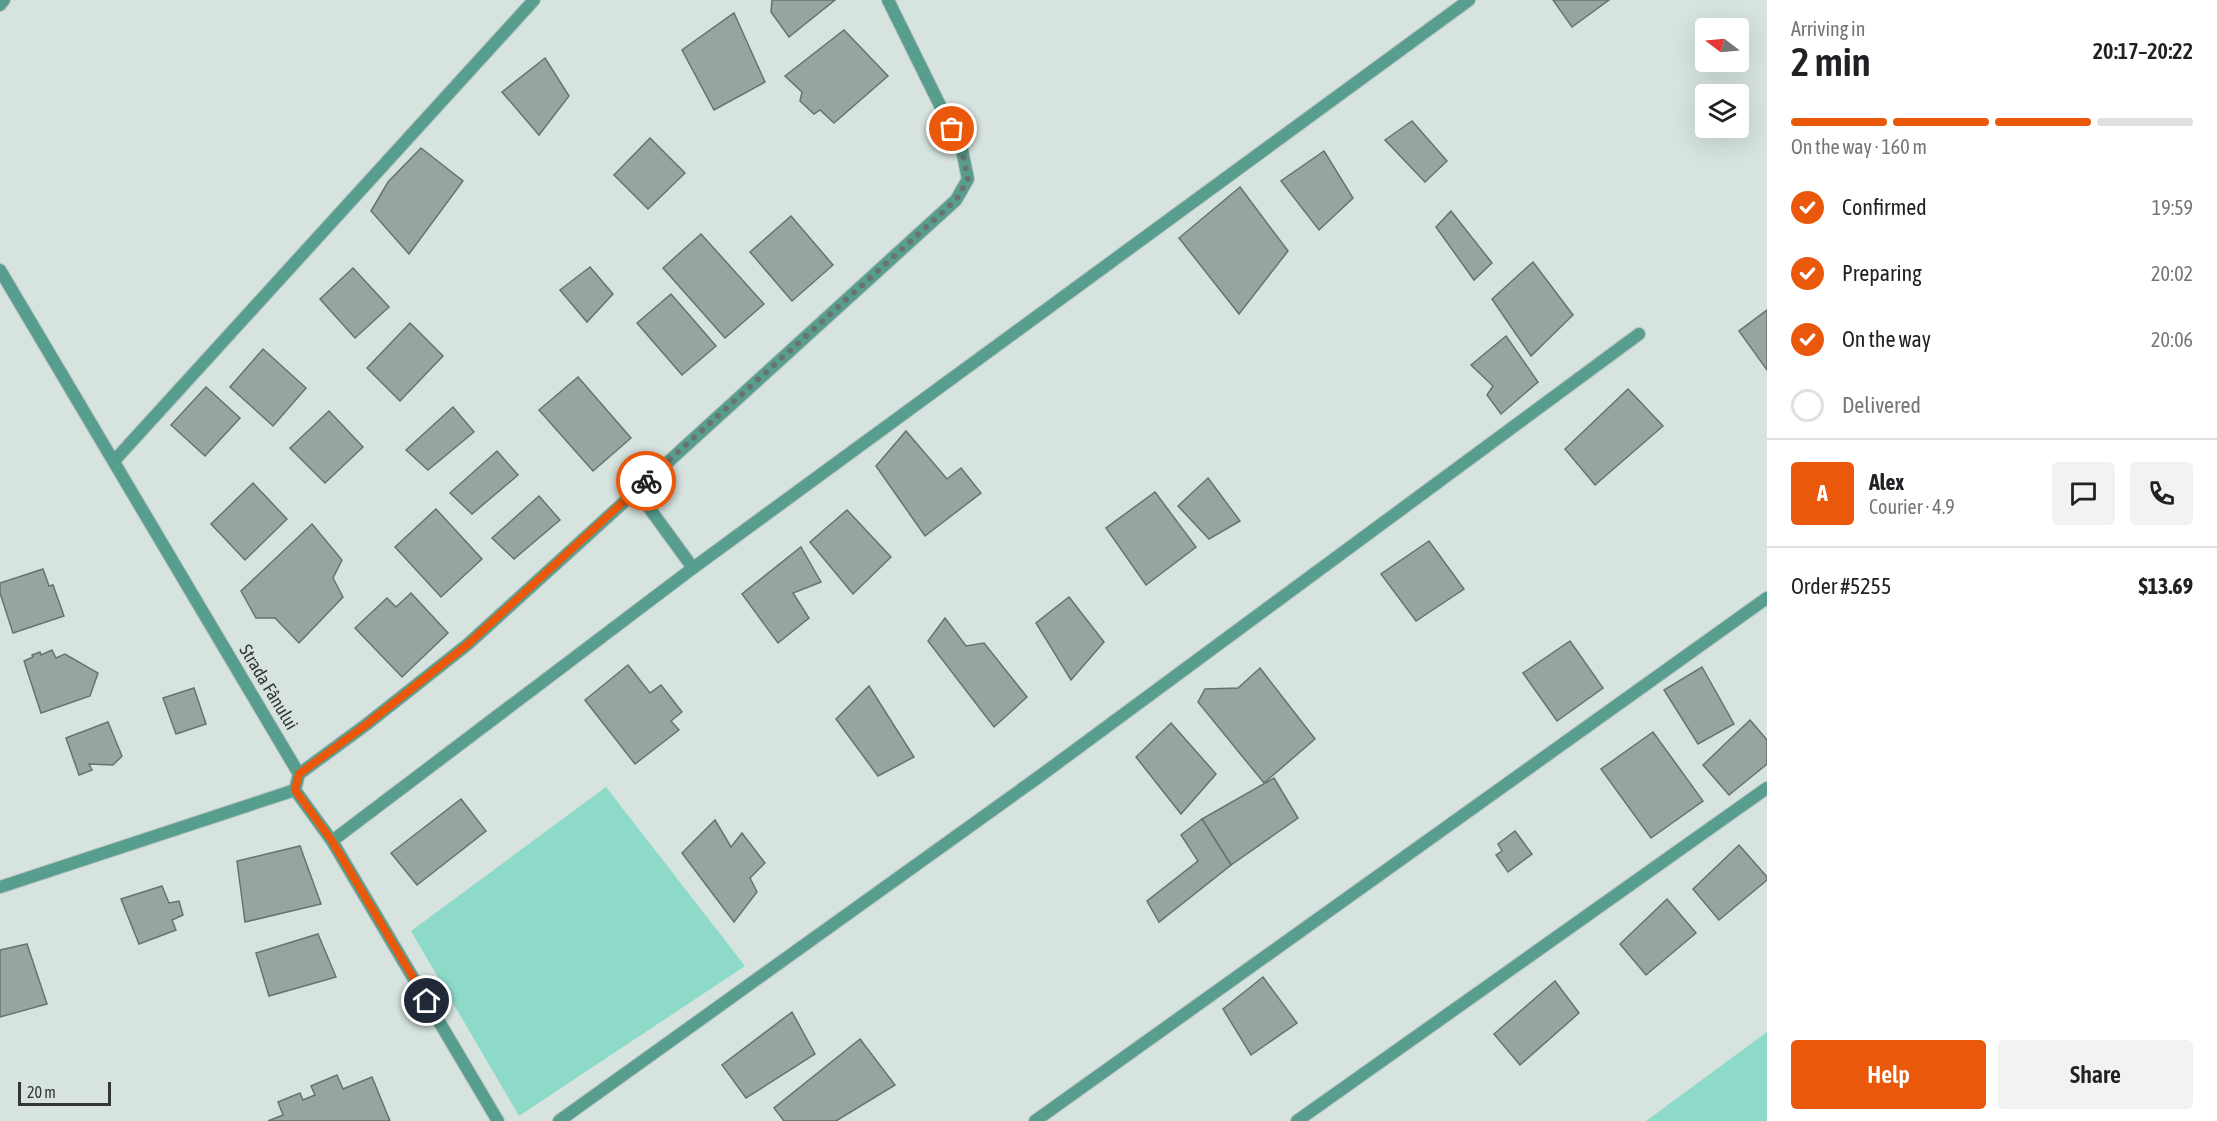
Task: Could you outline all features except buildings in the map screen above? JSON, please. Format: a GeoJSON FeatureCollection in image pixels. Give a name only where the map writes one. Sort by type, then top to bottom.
{"type":"FeatureCollection","features":[{"type":"Feature","properties":{"kind":"street"},"geometry":{"type":"LineString","coordinates":[[0,5],[4,0]]}},
{"type":"Feature","properties":{"kind":"street"},"geometry":{"type":"LineString","coordinates":[[114,460],[534,0]]}},
{"type":"Feature","properties":{"kind":"street"},"geometry":{"type":"LineString","coordinates":[[498,1121],[332,841],[295,790],[299,774],[367,724],[468,644],[956,200],[968,179],[962,150],[888,0]]}},
{"type":"Feature","properties":{"kind":"street"},"geometry":{"type":"LineString","coordinates":[[332,841],[693,568],[1469,0]]}},
{"type":"Feature","properties":{"kind":"street","name":"Strada Fânului"},"geometry":{"type":"LineString","coordinates":[[0,270],[299,774]]}},
{"type":"Feature","properties":{"kind":"street"},"geometry":{"type":"LineString","coordinates":[[559,1121],[1041,776],[1639,334]]}},
{"type":"Feature","properties":{"kind":"street"},"geometry":{"type":"LineString","coordinates":[[636,490],[693,568]]}},
{"type":"Feature","properties":{"kind":"street"},"geometry":{"type":"LineString","coordinates":[[1035,1121],[1767,598]]}},
{"type":"Feature","properties":{"kind":"street"},"geometry":{"type":"LineString","coordinates":[[1297,1121],[1767,788]]}},
{"type":"Feature","properties":{"kind":"street"},"geometry":{"type":"LineString","coordinates":[[0,887],[295,790]]}},
{"type":"Feature","properties":{"kind":"green space"},"geometry":{"type":"Polygon","coordinates":[[[606,787],[745,966],[519,1116],[411,931],[606,787]]]}},
{"type":"Feature","properties":{"kind":"green space"},"geometry":{"type":"Polygon","coordinates":[[[1767,1032],[1767,1121],[1646,1121],[1767,1032]]]}},
{"type":"Feature","properties":{"kind":"way so far"},"geometry":{"type":"LineString","coordinates":[[646,481],[855,295],[956,200],[968,179],[962,150],[952,129]]}},
{"type":"Feature","properties":{"kind":"route"},"geometry":{"type":"LineString","coordinates":[[427,1001],[332,841],[295,790],[299,774],[367,724],[468,644],[646,481]]}}]}
